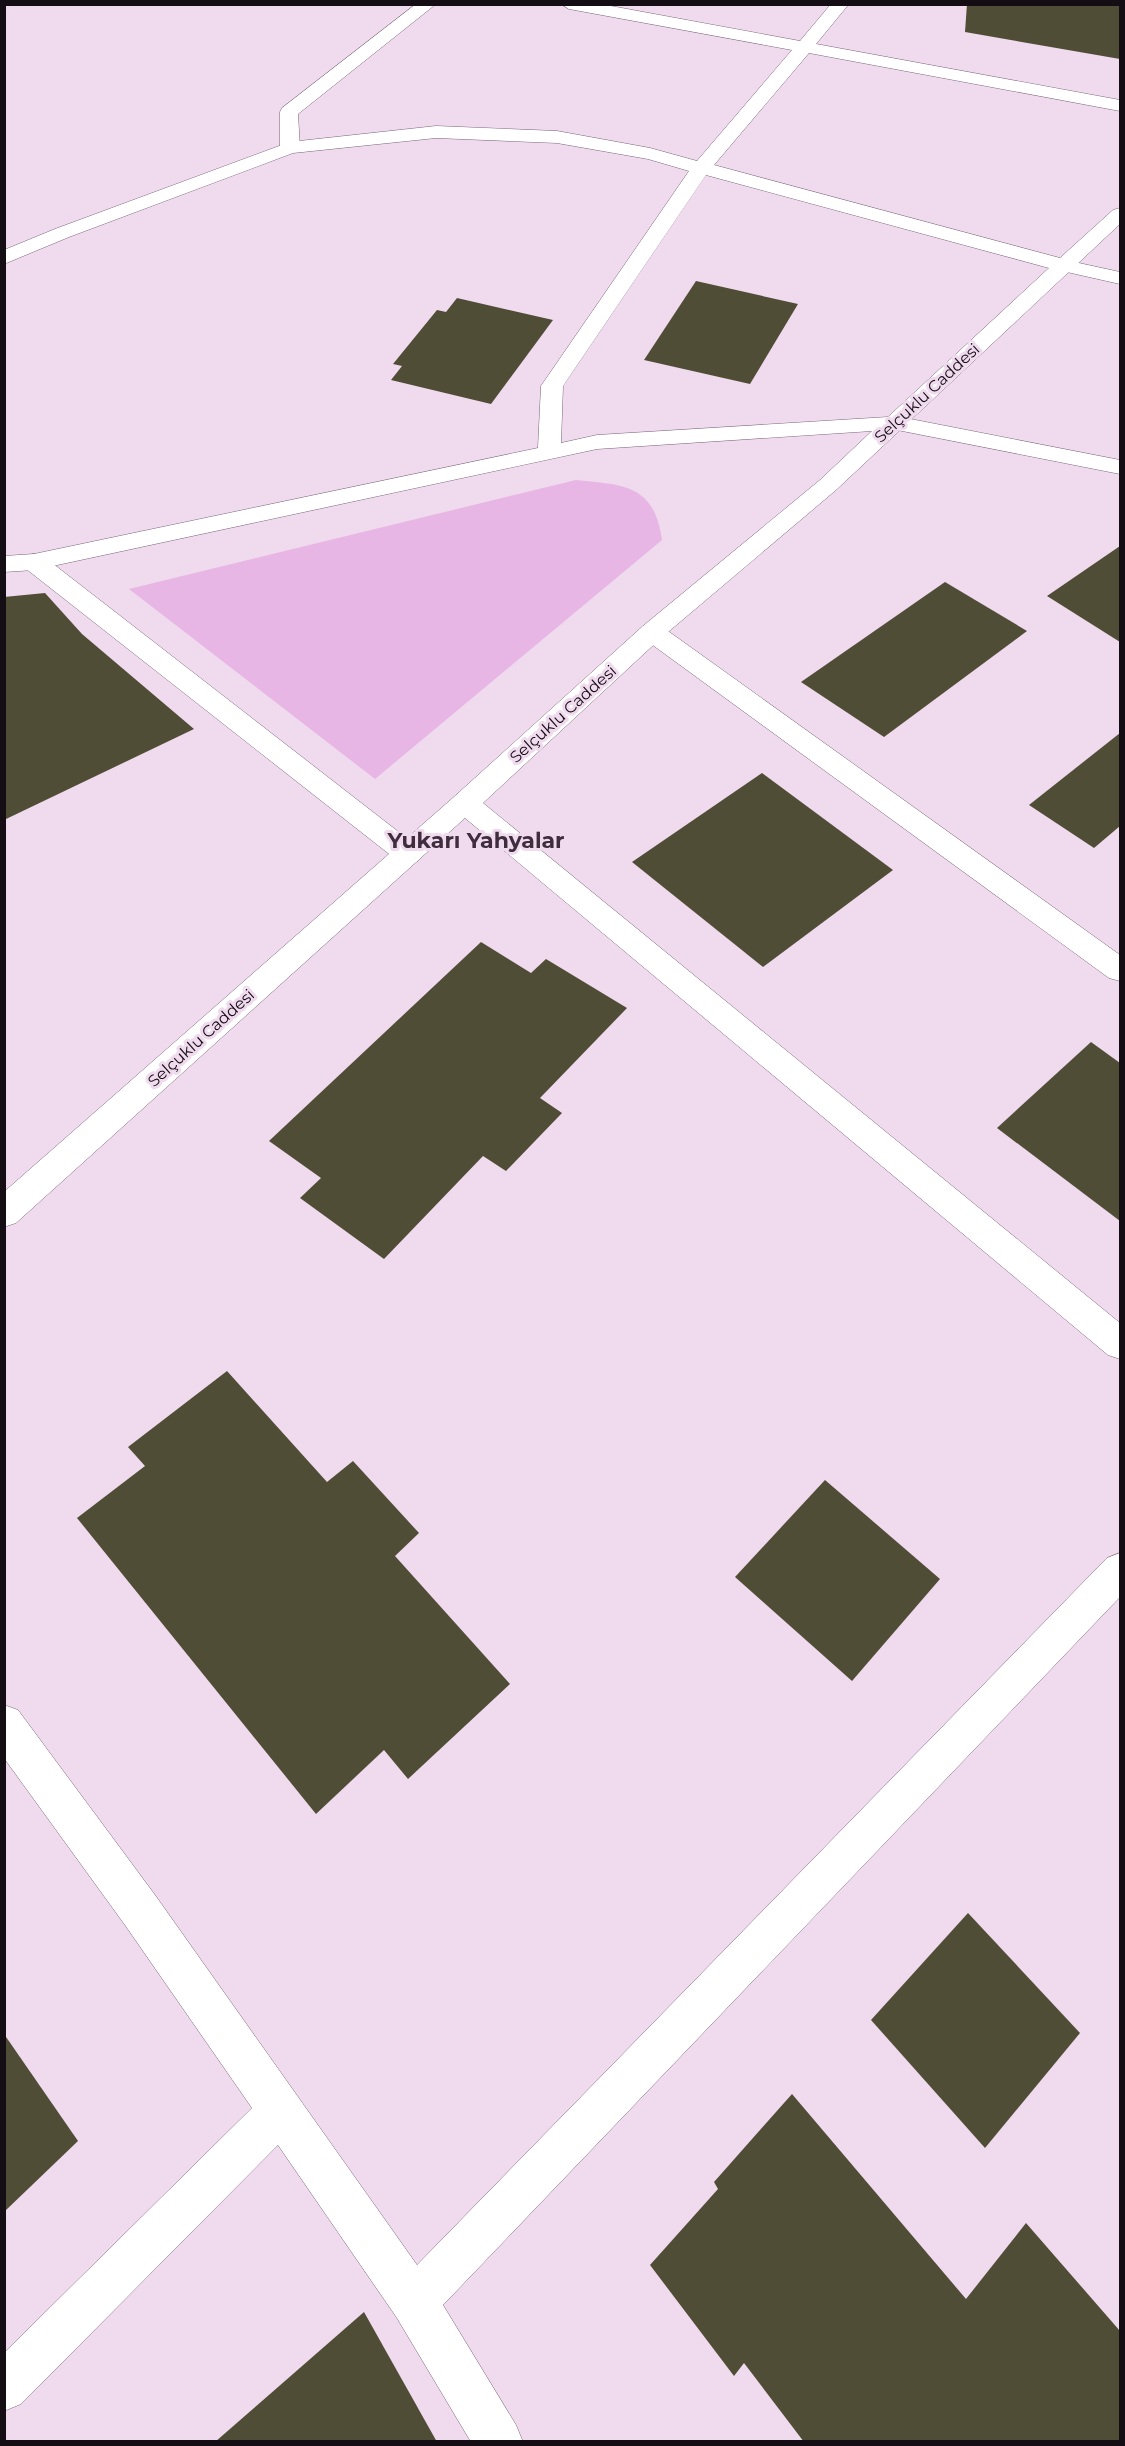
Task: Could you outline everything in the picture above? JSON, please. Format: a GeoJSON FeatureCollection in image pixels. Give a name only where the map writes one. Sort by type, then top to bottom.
{"type":"FeatureCollection","features":[{"type":"Feature","properties":{"kind":"street"},"geometry":{"type":"LineString","coordinates":[[290,148],[289,112],[428,4]]}},
{"type":"Feature","properties":{"kind":"street"},"geometry":{"type":"LineString","coordinates":[[569,4],[1120,105]]}},
{"type":"Feature","properties":{"kind":"street"},"geometry":{"type":"LineString","coordinates":[[549,452],[552,386],[701,168],[841,4]]}},
{"type":"Feature","properties":{"kind":"street"},"geometry":{"type":"LineString","coordinates":[[4,258],[62,233],[290,148],[436,132],[557,137],[650,154],[1065,266],[1120,278]]}},
{"type":"Feature","properties":{"kind":"street","name":"Selçuklu Caddesi"},"geometry":{"type":"LineString","coordinates":[[4,1213],[465,803],[652,632],[828,485],[1120,214]]}},
{"type":"Feature","properties":{"kind":"street"},"geometry":{"type":"LineString","coordinates":[[4,564],[34,562],[597,442],[895,423],[1120,467]]}},
{"type":"Feature","properties":{"kind":"street"},"geometry":{"type":"LineString","coordinates":[[34,562],[408,854]]}},
{"type":"Feature","properties":{"kind":"street"},"geometry":{"type":"LineString","coordinates":[[652,632],[1120,970]]}},
{"type":"Feature","properties":{"kind":"street"},"geometry":{"type":"LineString","coordinates":[[465,803],[1120,1344]]}},
{"type":"Feature","properties":{"kind":"street"},"geometry":{"type":"LineString","coordinates":[[414,2301],[1120,1571]]}},
{"type":"Feature","properties":{"kind":"street"},"geometry":{"type":"LineString","coordinates":[[4,1724],[140,1910],[414,2301],[499,2442]]}},
{"type":"Feature","properties":{"kind":"street"},"geometry":{"type":"LineString","coordinates":[[4,2387],[281,2111]]}},
{"type":"Feature","properties":{"kind":"shaded area"},"geometry":{"type":"Polygon","coordinates":[[[576,480],[622,486],[634,491],[652,508],[662,540],[375,779],[129,589],[576,480]]]}},
{"type":"Feature","properties":{"kind":"building"},"geometry":{"type":"Polygon","coordinates":[[[967,4],[1120,4],[1120,59],[965,32],[967,4]]]}},
{"type":"Feature","properties":{"kind":"building"},"geometry":{"type":"Polygon","coordinates":[[[696,281],[798,304],[750,384],[644,360],[696,281]]]}},
{"type":"Feature","properties":{"kind":"building"},"geometry":{"type":"Polygon","coordinates":[[[457,298],[553,320],[491,404],[391,380],[402,366],[393,364],[437,310],[446,312],[457,298]]]}},
{"type":"Feature","properties":{"kind":"building"},"geometry":{"type":"Polygon","coordinates":[[[1120,546],[1120,642],[1047,596],[1120,546]]]}},
{"type":"Feature","properties":{"kind":"building"},"geometry":{"type":"Polygon","coordinates":[[[945,582],[1027,631],[884,737],[801,682],[945,582]]]}},
{"type":"Feature","properties":{"kind":"building"},"geometry":{"type":"Polygon","coordinates":[[[45,593],[82,634],[194,729],[4,820],[4,597],[45,593]]]}},
{"type":"Feature","properties":{"kind":"building"},"geometry":{"type":"Polygon","coordinates":[[[1120,733],[1120,826],[1094,848],[1029,805],[1120,733]]]}},
{"type":"Feature","properties":{"kind":"building"},"geometry":{"type":"Polygon","coordinates":[[[762,773],[893,870],[763,967],[632,862],[762,773]]]}},
{"type":"Feature","properties":{"kind":"building"},"geometry":{"type":"Polygon","coordinates":[[[481,942],[531,973],[546,959],[627,1008],[540,1098],[562,1113],[506,1171],[483,1156],[384,1259],[300,1198],[321,1178],[269,1141],[481,942]]]}},
{"type":"Feature","properties":{"kind":"building"},"geometry":{"type":"Polygon","coordinates":[[[1091,1042],[1120,1063],[1120,1221],[997,1128],[1091,1042]]]}},
{"type":"Feature","properties":{"kind":"building"},"geometry":{"type":"Polygon","coordinates":[[[227,1371],[327,1482],[353,1461],[419,1533],[395,1556],[510,1684],[408,1779],[384,1750],[316,1814],[77,1518],[145,1466],[128,1447],[227,1371]]]}},
{"type":"Feature","properties":{"kind":"building"},"geometry":{"type":"Polygon","coordinates":[[[825,1480],[940,1579],[852,1681],[735,1577],[825,1480]]]}},
{"type":"Feature","properties":{"kind":"building"},"geometry":{"type":"Polygon","coordinates":[[[968,1913],[1080,2033],[985,2148],[871,2020],[968,1913]]]}},
{"type":"Feature","properties":{"kind":"building"},"geometry":{"type":"Polygon","coordinates":[[[4,2034],[78,2141],[4,2212],[4,2034]]]}},
{"type":"Feature","properties":{"kind":"building"},"geometry":{"type":"Polygon","coordinates":[[[792,2094],[966,2299],[1026,2223],[1120,2331],[1120,2442],[804,2442],[744,2363],[734,2376],[650,2265],[718,2189],[714,2182],[792,2094]]]}},
{"type":"Feature","properties":{"kind":"building"},"geometry":{"type":"Polygon","coordinates":[[[364,2312],[437,2442],[215,2442],[364,2312]]]}},
{"type":"Feature","properties":{"kind":"district","name":"Yukarı Yahyalar"},"geometry":{"type":"Point","coordinates":[476,840]}}]}
